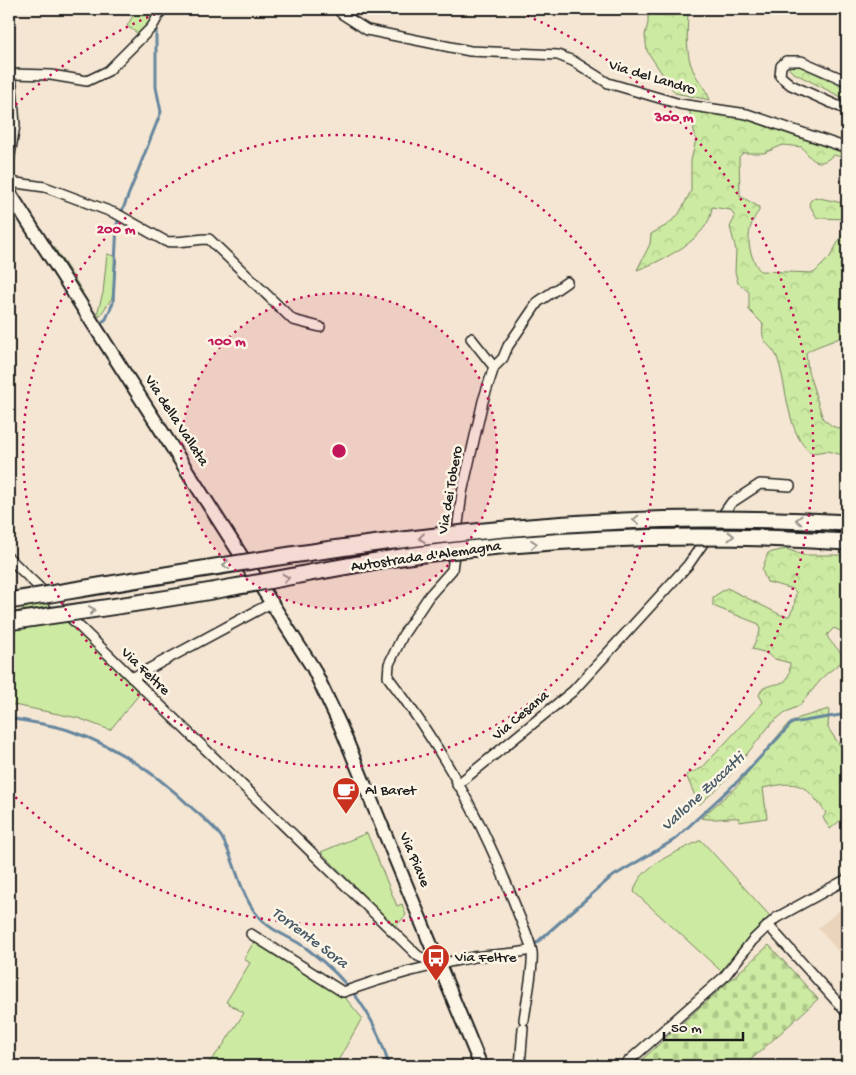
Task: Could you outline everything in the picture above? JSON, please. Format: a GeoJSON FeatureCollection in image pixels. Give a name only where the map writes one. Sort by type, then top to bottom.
{"type":"FeatureCollection","features":[{"type":"Feature","properties":{"kind":"highway","name":"Autostrada d'Alemagna"},"geometry":{"type":"LineString","coordinates":[[9,601],[210,568],[412,538],[522,527],[623,520],[736,518],[847,522]]}},
{"type":"Feature","properties":{"kind":"highway","name":"Autostrada d'Alemagna"},"geometry":{"type":"LineString","coordinates":[[9,622],[214,591],[414,556],[522,544],[623,538],[734,536],[847,542]]}},
{"type":"Feature","properties":{"kind":"main road","name":"Via della Vallata"},"geometry":{"type":"LineString","coordinates":[[9,192],[273,602],[313,668]]}},
{"type":"Feature","properties":{"kind":"main road","name":"Via Piave"},"geometry":{"type":"LineString","coordinates":[[313,668],[340,725],[481,1066]]}},
{"type":"Feature","properties":{"kind":"street"},"geometry":{"type":"LineString","coordinates":[[9,161],[15,125],[10,72],[51,75],[87,81],[108,71],[152,27],[162,9]]}},
{"type":"Feature","properties":{"kind":"street","name":"Via del Landro"},"geometry":{"type":"LineString","coordinates":[[337,9],[367,30],[470,52],[558,55],[573,61],[608,83],[680,104],[747,114],[847,148]]}},
{"type":"Feature","properties":{"kind":"street"},"geometry":{"type":"LineString","coordinates":[[842,9],[847,13]]}},
{"type":"Feature","properties":{"kind":"street"},"geometry":{"type":"LineString","coordinates":[[847,81],[801,61],[786,61],[781,66],[780,76],[791,85],[847,110]]}},
{"type":"Feature","properties":{"kind":"street"},"geometry":{"type":"LineString","coordinates":[[9,182],[45,186],[117,214],[164,241],[171,243],[189,238],[209,239],[293,320],[320,327]]}},
{"type":"Feature","properties":{"kind":"street","name":"Via dei Tobero"},"geometry":{"type":"LineString","coordinates":[[457,785],[414,711],[388,677],[389,664],[403,635],[428,596],[452,570],[462,493],[483,402],[494,367],[503,358],[508,346],[538,302],[567,282]]}},
{"type":"Feature","properties":{"kind":"street"},"geometry":{"type":"LineString","coordinates":[[471,338],[494,367]]}},
{"type":"Feature","properties":{"kind":"street","name":"Via Cesana"},"geometry":{"type":"LineString","coordinates":[[457,785],[573,690],[688,565],[731,503],[760,484],[790,486]]}},
{"type":"Feature","properties":{"kind":"street","name":"Via Feltre"},"geometry":{"type":"LineString","coordinates":[[9,558],[418,956],[440,965]]}},
{"type":"Feature","properties":{"kind":"street"},"geometry":{"type":"LineString","coordinates":[[132,678],[273,602]]}},
{"type":"Feature","properties":{"kind":"street"},"geometry":{"type":"LineString","coordinates":[[457,785],[501,871],[532,950],[520,1066]]}},
{"type":"Feature","properties":{"kind":"street"},"geometry":{"type":"LineString","coordinates":[[623,1066],[724,976],[752,941],[768,925],[794,906],[847,879]]}},
{"type":"Feature","properties":{"kind":"street"},"geometry":{"type":"LineString","coordinates":[[768,925],[847,1013]]}},
{"type":"Feature","properties":{"kind":"street"},"geometry":{"type":"LineString","coordinates":[[251,934],[340,991],[346,991],[360,985],[440,965],[532,950]]}},
{"type":"Feature","properties":{"kind":"shaded area"},"geometry":{"type":"Polygon","coordinates":[[[841,909],[847,916],[847,961],[818,928],[841,909]]]}},
{"type":"Feature","properties":{"kind":"green space"},"geometry":{"type":"Polygon","coordinates":[[[137,9],[154,9],[153,18],[140,35],[127,26],[137,9]]]}},
{"type":"Feature","properties":{"kind":"green space"},"geometry":{"type":"Polygon","coordinates":[[[648,9],[688,9],[687,44],[689,58],[697,78],[710,100],[675,93],[647,51],[645,35],[648,23],[648,9]]]}},
{"type":"Feature","properties":{"kind":"green space"},"geometry":{"type":"Polygon","coordinates":[[[791,63],[847,89],[847,100],[792,72],[789,69],[791,63]]]}},
{"type":"Feature","properties":{"kind":"green space"},"geometry":{"type":"Polygon","coordinates":[[[688,105],[737,113],[847,149],[847,158],[833,155],[819,162],[812,159],[802,147],[783,145],[764,153],[743,153],[739,157],[740,196],[759,207],[759,211],[751,225],[749,240],[752,256],[760,271],[814,273],[830,257],[847,226],[847,334],[813,348],[806,353],[808,371],[823,419],[832,426],[847,431],[847,456],[827,451],[811,453],[797,435],[792,423],[776,354],[763,337],[763,324],[749,310],[749,292],[738,283],[735,272],[736,250],[730,227],[735,217],[731,210],[712,207],[710,218],[703,229],[684,247],[659,261],[637,270],[650,244],[651,234],[667,225],[679,214],[691,191],[691,161],[696,139],[688,105]]]}},
{"type":"Feature","properties":{"kind":"green space"},"geometry":{"type":"Polygon","coordinates":[[[815,197],[847,204],[847,219],[817,218],[809,204],[815,197]]]}},
{"type":"Feature","properties":{"kind":"green space"},"geometry":{"type":"Polygon","coordinates":[[[46,242],[54,247],[83,292],[79,292],[46,242]]]}},
{"type":"Feature","properties":{"kind":"green space"},"geometry":{"type":"Polygon","coordinates":[[[107,254],[117,257],[112,298],[99,317],[97,314],[103,293],[107,254]]]}},
{"type":"Feature","properties":{"kind":"green space"},"geometry":{"type":"Polygon","coordinates":[[[786,549],[803,555],[847,555],[847,634],[834,628],[827,635],[844,660],[825,675],[799,706],[784,713],[771,724],[725,781],[699,805],[686,775],[702,768],[763,702],[759,695],[762,689],[785,681],[788,677],[790,663],[752,649],[760,631],[759,624],[713,606],[713,597],[727,588],[781,615],[789,616],[794,607],[796,592],[793,589],[767,582],[762,570],[768,553],[786,549]]]}},
{"type":"Feature","properties":{"kind":"green space"},"geometry":{"type":"Polygon","coordinates":[[[46,598],[142,691],[110,730],[78,718],[9,704],[9,616],[46,598]]]}},
{"type":"Feature","properties":{"kind":"green space"},"geometry":{"type":"Polygon","coordinates":[[[829,709],[828,728],[847,756],[847,818],[841,820],[830,829],[823,818],[826,813],[812,795],[800,786],[785,784],[763,788],[767,818],[739,822],[739,818],[701,818],[736,787],[786,726],[799,718],[829,709]]]}},
{"type":"Feature","properties":{"kind":"green space"},"geometry":{"type":"Polygon","coordinates":[[[367,833],[397,906],[402,904],[406,915],[395,927],[321,852],[367,833]]]}},
{"type":"Feature","properties":{"kind":"green space"},"geometry":{"type":"Polygon","coordinates":[[[701,840],[770,916],[751,934],[721,971],[634,892],[643,874],[651,867],[701,840]]]}},
{"type":"Feature","properties":{"kind":"green space"},"geometry":{"type":"Polygon","coordinates":[[[255,940],[342,994],[362,1018],[335,1066],[206,1066],[222,1047],[244,1013],[226,1002],[250,963],[244,959],[255,940]]]}},
{"type":"Feature","properties":{"kind":"green space"},"geometry":{"type":"Polygon","coordinates":[[[769,945],[818,999],[744,1066],[639,1066],[637,1064],[769,945]]]}},
{"type":"Feature","properties":{"kind":"waterway"},"geometry":{"type":"LineString","coordinates":[[100,324],[106,319],[113,303],[117,224],[161,112],[156,87],[156,27]]}},
{"type":"Feature","properties":{"kind":"waterway","name":"Vallone Zuccatti"},"geometry":{"type":"LineString","coordinates":[[534,945],[610,878],[674,840],[739,780],[792,723],[847,714]]}},
{"type":"Feature","properties":{"kind":"waterway","name":"Torrente Sora"},"geometry":{"type":"LineString","coordinates":[[9,718],[61,728],[103,744],[135,762],[165,784],[208,822],[222,838],[244,893],[256,913],[273,929],[296,941],[321,960],[347,986],[368,1014],[383,1047],[389,1066]]}},
{"type":"Feature","properties":{"kind":"place","name":"Al Baret"},"geometry":{"type":"Point","coordinates":[346,815]}},
{"type":"Feature","properties":{"kind":"place","name":"Via Feltre"},"geometry":{"type":"Point","coordinates":[436,982]}}]}
